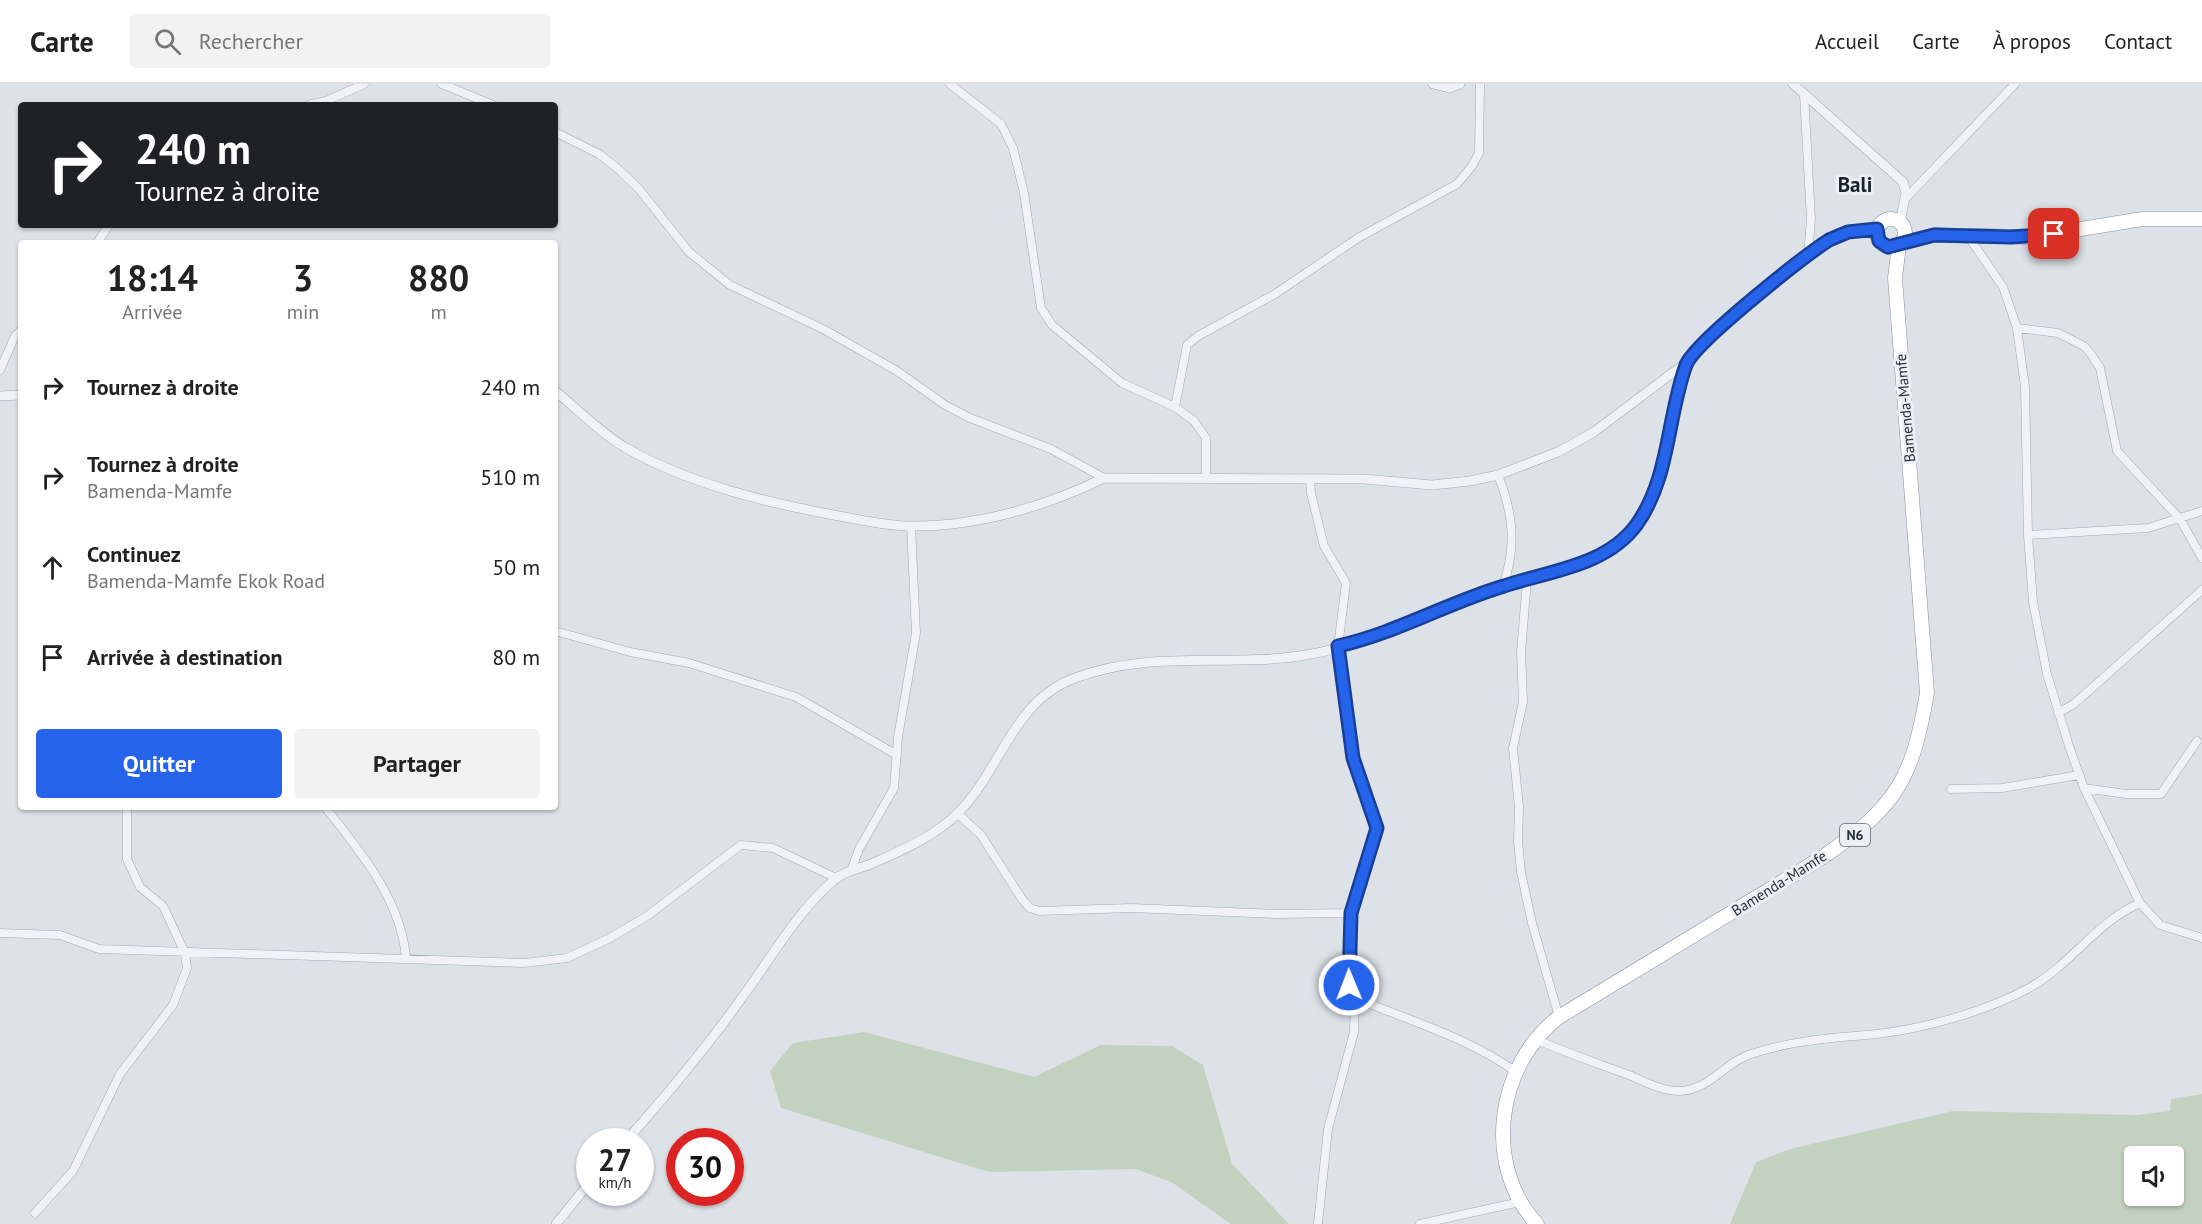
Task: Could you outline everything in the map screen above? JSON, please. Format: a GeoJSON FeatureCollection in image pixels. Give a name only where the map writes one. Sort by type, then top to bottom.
{"type":"FeatureCollection","features":[{"type":"Feature","properties":{"kind":"highway"},"geometry":{"type":"LineString","coordinates":[[1883,245],[1894,247],[1934,235],[2032,237],[2142,219],[2202,219]]}},
{"type":"Feature","properties":{"kind":"highway"},"geometry":{"type":"LineString","coordinates":[[1877,229],[1884,220],[1934,235]]}},
{"type":"Feature","properties":{"kind":"highway","name":"Bamenda-Mamfe"},"geometry":{"type":"LineString","coordinates":[[1537,1224],[1520,1202],[1509,1176],[1503,1136],[1504,1114],[1516,1072],[1535,1039],[1559,1017],[1823,857],[1858,832],[1893,797],[1919,741],[1927,693],[1895,278],[1900,244],[1905,231],[1902,224]]}},
{"type":"Feature","properties":{"kind":"highway","name":"Bamenda-Mamfe"},"geometry":{"type":"LineString","coordinates":[[1877,229],[1879,241],[1883,245],[1895,278]]}},
{"type":"Feature","properties":{"kind":"street"},"geometry":{"type":"LineString","coordinates":[[322,102],[364,84]]}},
{"type":"Feature","properties":{"kind":"street"},"geometry":{"type":"LineString","coordinates":[[442,84],[486,102]]}},
{"type":"Feature","properties":{"kind":"street"},"geometry":{"type":"LineString","coordinates":[[950,84],[985,109],[1001,124],[1013,148],[1024,193],[1041,308],[1052,325],[1122,383],[1175,407],[1194,421],[1206,438],[1206,478]]}},
{"type":"Feature","properties":{"kind":"street"},"geometry":{"type":"LineString","coordinates":[[1433,84],[1449,88],[1460,84]]}},
{"type":"Feature","properties":{"kind":"street"},"geometry":{"type":"LineString","coordinates":[[1175,407],[1187,345],[1198,336],[1275,294],[1358,238],[1457,184],[1472,166],[1479,153],[1480,84]]}},
{"type":"Feature","properties":{"kind":"street"},"geometry":{"type":"LineString","coordinates":[[1793,84],[1903,182],[1906,198],[1902,224]]}},
{"type":"Feature","properties":{"kind":"street"},"geometry":{"type":"LineString","coordinates":[[1906,198],[2015,84]]}},
{"type":"Feature","properties":{"kind":"street"},"geometry":{"type":"LineString","coordinates":[[1803,94],[1812,219],[1808,255]]}},
{"type":"Feature","properties":{"kind":"street"},"geometry":{"type":"LineString","coordinates":[[558,134],[599,154],[617,168],[639,189],[689,252],[730,285],[823,329],[897,371],[945,405],[970,418],[1051,449],[1104,478]]}},
{"type":"Feature","properties":{"kind":"street"},"geometry":{"type":"LineString","coordinates":[[558,393],[625,447],[724,489],[802,509],[869,522],[911,526],[974,521],[1078,491],[1104,478],[1364,479],[1432,485],[1498,475],[1558,452],[1594,432],[1687,362],[1713,334],[1808,255],[1838,235],[1877,229]]}},
{"type":"Feature","properties":{"kind":"street"},"geometry":{"type":"LineString","coordinates":[[1968,236],[2002,287],[2017,328],[2025,387],[2028,535],[2033,602],[2040,645],[2058,712],[2084,788],[2140,903],[2160,925],[2202,938]]}},
{"type":"Feature","properties":{"kind":"street"},"geometry":{"type":"LineString","coordinates":[[2017,328],[2058,333],[2084,345],[2100,368],[2112,437],[2118,451],[2180,519],[2202,558]]}},
{"type":"Feature","properties":{"kind":"street"},"geometry":{"type":"LineString","coordinates":[[0,370],[18,333]]}},
{"type":"Feature","properties":{"kind":"street"},"geometry":{"type":"LineString","coordinates":[[636,1128],[737,1005],[788,933],[836,878],[924,839],[958,814],[1023,716],[1039,698],[1070,679],[1140,662],[1306,655],[1370,639],[1503,586],[1586,561],[1616,547],[1636,525],[1650,501],[1662,467],[1687,362]]}},
{"type":"Feature","properties":{"kind":"street"},"geometry":{"type":"LineString","coordinates":[[0,396],[18,395]]}},
{"type":"Feature","properties":{"kind":"street"},"geometry":{"type":"LineString","coordinates":[[1498,475],[1510,507],[1513,538],[1503,586]]}},
{"type":"Feature","properties":{"kind":"street"},"geometry":{"type":"LineString","coordinates":[[1310,479],[1311,493],[1324,546],[1346,583],[1338,646],[1353,758],[1377,828],[1351,913],[1349,985],[1355,998],[1354,1032],[1328,1129],[1318,1224]]}},
{"type":"Feature","properties":{"kind":"street"},"geometry":{"type":"LineString","coordinates":[[2028,535],[2148,528],[2202,511]]}},
{"type":"Feature","properties":{"kind":"street"},"geometry":{"type":"LineString","coordinates":[[850,871],[859,849],[894,788],[916,633],[911,526]]}},
{"type":"Feature","properties":{"kind":"street"},"geometry":{"type":"LineString","coordinates":[[1527,580],[1521,652],[1523,702],[1514,748],[1519,807],[1518,841],[1521,872],[1532,923],[1559,1017]]}},
{"type":"Feature","properties":{"kind":"street"},"geometry":{"type":"LineString","coordinates":[[2058,712],[2074,704],[2202,590]]}},
{"type":"Feature","properties":{"kind":"street"},"geometry":{"type":"LineString","coordinates":[[558,632],[630,652],[689,663],[796,696],[897,755]]}},
{"type":"Feature","properties":{"kind":"street"},"geometry":{"type":"LineString","coordinates":[[2084,788],[2126,794],[2162,794],[2198,741]]}},
{"type":"Feature","properties":{"kind":"street"},"geometry":{"type":"LineString","coordinates":[[1951,789],[2002,788],[2079,775]]}},
{"type":"Feature","properties":{"kind":"street"},"geometry":{"type":"LineString","coordinates":[[35,1214],[73,1171],[120,1074],[173,1005],[187,968],[185,952],[163,906],[140,887],[127,859],[127,810]]}},
{"type":"Feature","properties":{"kind":"street"},"geometry":{"type":"LineString","coordinates":[[327,810],[386,891],[400,924],[406,959]]}},
{"type":"Feature","properties":{"kind":"street"},"geometry":{"type":"LineString","coordinates":[[958,814],[981,835],[1022,899],[1030,908],[1039,911],[1131,908],[1298,914],[1351,913]]}},
{"type":"Feature","properties":{"kind":"street"},"geometry":{"type":"LineString","coordinates":[[0,933],[60,935],[99,949],[524,963],[567,958],[610,938],[647,916],[741,845],[773,848],[836,878]]}},
{"type":"Feature","properties":{"kind":"street"},"geometry":{"type":"LineString","coordinates":[[1535,1039],[1654,1087],[1682,1091],[1699,1088],[1741,1057],[1765,1049],[1807,1039],[1890,1032],[1992,1004],[2028,988],[2063,965],[2108,921],[2140,903]]}},
{"type":"Feature","properties":{"kind":"street"},"geometry":{"type":"LineString","coordinates":[[1355,998],[1461,1042],[1503,1062],[1516,1072]]}},
{"type":"Feature","properties":{"kind":"street"},"geometry":{"type":"LineString","coordinates":[[555,1224],[576,1199]]}},
{"type":"Feature","properties":{"kind":"street"},"geometry":{"type":"LineString","coordinates":[[1420,1224],[1520,1202]]}},
{"type":"Feature","properties":{"kind":"green space"},"geometry":{"type":"Polygon","coordinates":[[[864,1032],[1034,1077],[1101,1045],[1172,1046],[1203,1065],[1232,1164],[1289,1224],[1231,1224],[1173,1183],[1136,1169],[989,1172],[781,1108],[770,1071],[793,1043],[864,1032]]]}},
{"type":"Feature","properties":{"kind":"green space"},"geometry":{"type":"Polygon","coordinates":[[[2202,1094],[2202,1224],[1730,1224],[1756,1162],[1790,1149],[1953,1111],[2138,1115],[2170,1111],[2171,1099],[2202,1094]]]}},
{"type":"Feature","properties":{"kind":"district","name":"Bali"},"geometry":{"type":"Point","coordinates":[1855,184]}},
{"type":"Feature","properties":{"kind":"route"},"geometry":{"type":"LineString","coordinates":[[1349,985],[1351,913],[1363,881],[1377,828],[1353,758],[1338,646],[1370,639],[1503,586],[1568,568],[1616,547],[1636,525],[1650,501],[1662,467],[1687,362],[1713,334],[1829,240],[1848,232],[1877,229],[1879,241],[1888,247],[1934,235],[2032,237],[2054,234]]}}]}
